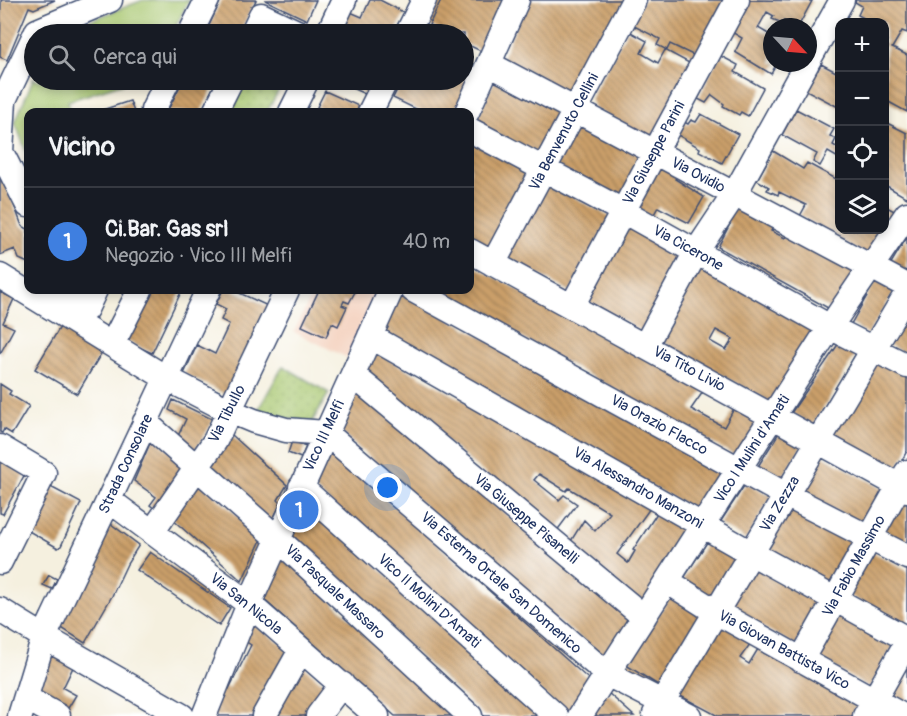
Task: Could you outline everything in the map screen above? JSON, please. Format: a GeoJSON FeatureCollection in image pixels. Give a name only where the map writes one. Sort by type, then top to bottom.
{"type":"FeatureCollection","features":[{"type":"Feature","properties":{"kind":"street"},"geometry":{"type":"LineString","coordinates":[[54,24],[110,0]]}},
{"type":"Feature","properties":{"kind":"street"},"geometry":{"type":"LineString","coordinates":[[195,24],[207,0]]}},
{"type":"Feature","properties":{"kind":"street"},"geometry":{"type":"LineString","coordinates":[[333,24],[344,0]]}},
{"type":"Feature","properties":{"kind":"street"},"geometry":{"type":"LineString","coordinates":[[412,24],[424,0]]}},
{"type":"Feature","properties":{"kind":"street"},"geometry":{"type":"LineString","coordinates":[[468,108],[517,0]]}},
{"type":"Feature","properties":{"kind":"street","name":"Via Benvenuto Cellini"},"geometry":{"type":"LineString","coordinates":[[493,264],[634,0]]}},
{"type":"Feature","properties":{"kind":"street","name":"Via Giuseppe Parini"},"geometry":{"type":"LineString","coordinates":[[572,306],[737,0]]}},
{"type":"Feature","properties":{"kind":"street"},"geometry":{"type":"LineString","coordinates":[[817,44],[842,0]]}},
{"type":"Feature","properties":{"kind":"street"},"geometry":{"type":"LineString","coordinates":[[257,24],[261,15],[280,24]]}},
{"type":"Feature","properties":{"kind":"street"},"geometry":{"type":"LineString","coordinates":[[24,57],[2,98],[1,152],[24,197]]}},
{"type":"Feature","properties":{"kind":"street","name":"Via Ovidio"},"geometry":{"type":"LineString","coordinates":[[489,64],[907,286]]}},
{"type":"Feature","properties":{"kind":"street"},"geometry":{"type":"LineString","coordinates":[[645,346],[696,252],[734,195],[802,72]]}},
{"type":"Feature","properties":{"kind":"street"},"geometry":{"type":"LineString","coordinates":[[154,108],[163,90]]}},
{"type":"Feature","properties":{"kind":"street"},"geometry":{"type":"LineString","coordinates":[[217,108],[226,90]]}},
{"type":"Feature","properties":{"kind":"street"},"geometry":{"type":"LineString","coordinates":[[293,108],[302,90]]}},
{"type":"Feature","properties":{"kind":"street"},"geometry":{"type":"LineString","coordinates":[[372,108],[381,90]]}},
{"type":"Feature","properties":{"kind":"street","name":"Via Cicerone"},"geometry":{"type":"LineString","coordinates":[[474,132],[623,211],[830,327],[907,366]]}},
{"type":"Feature","properties":{"kind":"street","name":"Vico I Mulini d'Amati"},"geometry":{"type":"LineString","coordinates":[[580,716],[830,327],[907,214]]}},
{"type":"Feature","properties":{"kind":"street","name":"Via Tito Livio"},"geometry":{"type":"LineString","coordinates":[[474,253],[818,441],[904,482]]}},
{"type":"Feature","properties":{"kind":"street"},"geometry":{"type":"LineString","coordinates":[[0,260],[24,275]]}},
{"type":"Feature","properties":{"kind":"street"},"geometry":{"type":"LineString","coordinates":[[0,276],[24,286]]}},
{"type":"Feature","properties":{"kind":"street","name":"Via Zezza"},"geometry":{"type":"LineString","coordinates":[[658,709],[907,293]]}},
{"type":"Feature","properties":{"kind":"street"},"geometry":{"type":"LineString","coordinates":[[42,294],[86,309],[93,294]]}},
{"type":"Feature","properties":{"kind":"street"},"geometry":{"type":"LineString","coordinates":[[118,333],[138,294]]}},
{"type":"Feature","properties":{"kind":"street","name":"Strada Consolare"},"geometry":{"type":"LineString","coordinates":[[23,707],[44,638],[206,294]]}},
{"type":"Feature","properties":{"kind":"street","name":"Via Tibullo"},"geometry":{"type":"LineString","coordinates":[[153,531],[215,441],[285,294]]}},
{"type":"Feature","properties":{"kind":"street","name":"Vico III Melfi"},"geometry":{"type":"LineString","coordinates":[[204,716],[249,604],[389,294]]}},
{"type":"Feature","properties":{"kind":"street","name":"Via Orazio Flacco"},"geometry":{"type":"LineString","coordinates":[[420,294],[786,495],[907,557]]}},
{"type":"Feature","properties":{"kind":"street"},"geometry":{"type":"LineString","coordinates":[[59,301],[166,378],[230,411],[286,430],[326,433]]}},
{"type":"Feature","properties":{"kind":"street","name":"Via Alessandro Manzoni"},"geometry":{"type":"LineString","coordinates":[[370,336],[907,640]]}},
{"type":"Feature","properties":{"kind":"street","name":"Via Giuseppe Pisanelli"},"geometry":{"type":"LineString","coordinates":[[353,375],[644,617]]}},
{"type":"Feature","properties":{"kind":"street","name":"Via Pasquale Massaro"},"geometry":{"type":"LineString","coordinates":[[146,422],[278,539],[470,716]]}},
{"type":"Feature","properties":{"kind":"street","name":"Via Esterna Ortale San Domenico"},"geometry":{"type":"LineString","coordinates":[[326,433],[607,674],[658,709],[689,716]]}},
{"type":"Feature","properties":{"kind":"street"},"geometry":{"type":"LineString","coordinates":[[0,447],[44,473],[8,525],[0,561]]}},
{"type":"Feature","properties":{"kind":"street","name":"Via Fabio Massimo"},"geometry":{"type":"LineString","coordinates":[[801,660],[870,537],[904,482]]}},
{"type":"Feature","properties":{"kind":"street","name":"Vico II Molini D'Amati"},"geometry":{"type":"LineString","coordinates":[[301,487],[556,716]]}},
{"type":"Feature","properties":{"kind":"street","name":"Via San Nicola"},"geometry":{"type":"LineString","coordinates":[[109,500],[249,604],[377,716]]}},
{"type":"Feature","properties":{"kind":"street","name":"Via Giovan Battista Vico"},"geometry":{"type":"LineString","coordinates":[[667,581],[716,612],[801,660],[869,708],[903,716]]}},
{"type":"Feature","properties":{"kind":"street"},"geometry":{"type":"LineString","coordinates":[[0,610],[44,638],[182,716]]}},
{"type":"Feature","properties":{"kind":"street"},"geometry":{"type":"LineString","coordinates":[[869,708],[907,640]]}},
{"type":"Feature","properties":{"kind":"street"},"geometry":{"type":"LineString","coordinates":[[264,716],[301,650]]}},
{"type":"Feature","properties":{"kind":"street"},"geometry":{"type":"LineString","coordinates":[[318,716],[342,684]]}},
{"type":"Feature","properties":{"kind":"street"},"geometry":{"type":"LineString","coordinates":[[23,707],[58,716]]}},
{"type":"Feature","properties":{"kind":"shaded area"},"geometry":{"type":"Polygon","coordinates":[[[312,294],[380,294],[348,358],[294,332],[312,294]]]}},
{"type":"Feature","properties":{"kind":"green space"},"geometry":{"type":"Polygon","coordinates":[[[143,0],[189,0],[177,24],[81,24],[143,0]]]}},
{"type":"Feature","properties":{"kind":"green space"},"geometry":{"type":"Polygon","coordinates":[[[29,90],[102,90],[68,101],[70,108],[24,108],[24,146],[15,122],[29,90]]]}},
{"type":"Feature","properties":{"kind":"green space"},"geometry":{"type":"Polygon","coordinates":[[[239,90],[279,90],[269,108],[229,108],[239,90]]]}},
{"type":"Feature","properties":{"kind":"green space"},"geometry":{"type":"Polygon","coordinates":[[[283,366],[329,393],[312,422],[255,415],[283,366]]]}},
{"type":"Feature","properties":{"kind":"building"},"geometry":{"type":"Polygon","coordinates":[[[1,0],[55,0],[34,9],[29,7],[7,60],[0,57],[1,0]]]}},
{"type":"Feature","properties":{"kind":"building"},"geometry":{"type":"Polygon","coordinates":[[[221,0],[256,0],[244,24],[210,24],[221,0]]]}},
{"type":"Feature","properties":{"kind":"building"},"geometry":{"type":"Polygon","coordinates":[[[265,0],[316,0],[307,20],[265,0]]]}},
{"type":"Feature","properties":{"kind":"building"},"geometry":{"type":"Polygon","coordinates":[[[370,0],[380,0],[405,13],[400,24],[342,23],[348,11],[362,17],[370,0]]]}},
{"type":"Feature","properties":{"kind":"building"},"geometry":{"type":"Polygon","coordinates":[[[441,0],[506,0],[483,52],[474,48],[474,24],[429,24],[441,0]]]}},
{"type":"Feature","properties":{"kind":"building"},"geometry":{"type":"Polygon","coordinates":[[[527,0],[627,0],[573,97],[501,60],[527,0]]]}},
{"type":"Feature","properties":{"kind":"building"},"geometry":{"type":"Polygon","coordinates":[[[643,0],[727,0],[697,57],[670,44],[667,50],[657,45],[660,39],[630,24],[643,0]]]}},
{"type":"Feature","properties":{"kind":"building"},"geometry":{"type":"Polygon","coordinates":[[[748,0],[812,1],[803,18],[773,18],[774,16],[767,12],[758,28],[763,31],[763,69],[735,52],[742,38],[730,31],[748,0]]]}},
{"type":"Feature","properties":{"kind":"building"},"geometry":{"type":"Polygon","coordinates":[[[856,0],[907,0],[907,33],[902,31],[892,48],[907,55],[907,112],[889,102],[889,18],[864,18],[858,15],[862,6],[855,2],[856,0]]]}},
{"type":"Feature","properties":{"kind":"building"},"geometry":{"type":"Polygon","coordinates":[[[627,30],[647,41],[641,53],[658,63],[665,50],[693,65],[653,139],[594,109],[590,99],[627,30]]]}},
{"type":"Feature","properties":{"kind":"building"},"geometry":{"type":"Polygon","coordinates":[[[719,55],[738,65],[735,72],[763,88],[748,116],[741,112],[739,115],[723,106],[724,104],[712,95],[706,103],[698,99],[719,55]]]}},
{"type":"Feature","properties":{"kind":"building"},"geometry":{"type":"Polygon","coordinates":[[[821,64],[835,71],[835,105],[806,90],[814,76],[807,72],[818,70],[821,64]]]}},
{"type":"Feature","properties":{"kind":"building"},"geometry":{"type":"Polygon","coordinates":[[[497,74],[564,113],[541,158],[475,123],[497,74]]]}},
{"type":"Feature","properties":{"kind":"building"},"geometry":{"type":"Polygon","coordinates":[[[178,90],[212,90],[203,108],[169,108],[178,90]]]}},
{"type":"Feature","properties":{"kind":"building"},"geometry":{"type":"Polygon","coordinates":[[[356,90],[369,90],[367,95],[356,90]]]}},
{"type":"Feature","properties":{"kind":"building"},"geometry":{"type":"Polygon","coordinates":[[[397,90],[465,90],[457,108],[414,108],[393,98],[397,90]]]}},
{"type":"Feature","properties":{"kind":"building"},"geometry":{"type":"Polygon","coordinates":[[[325,91],[363,108],[319,108],[317,107],[325,91]]]}},
{"type":"Feature","properties":{"kind":"building"},"geometry":{"type":"Polygon","coordinates":[[[130,101],[133,108],[108,108],[130,101]]]}},
{"type":"Feature","properties":{"kind":"building"},"geometry":{"type":"Polygon","coordinates":[[[796,109],[834,129],[830,136],[835,138],[833,145],[835,156],[828,152],[820,166],[813,162],[817,154],[782,135],[796,109]]]}},
{"type":"Feature","properties":{"kind":"building"},"geometry":{"type":"Polygon","coordinates":[[[701,114],[738,134],[722,163],[699,151],[700,148],[676,134],[682,121],[688,124],[691,120],[696,122],[701,114]]]}},
{"type":"Feature","properties":{"kind":"building"},"geometry":{"type":"Polygon","coordinates":[[[578,118],[644,156],[619,201],[554,165],[578,118]]]}},
{"type":"Feature","properties":{"kind":"building"},"geometry":{"type":"Polygon","coordinates":[[[889,124],[907,133],[907,198],[889,187],[889,124]]]}},
{"type":"Feature","properties":{"kind":"building"},"geometry":{"type":"Polygon","coordinates":[[[474,140],[533,174],[491,250],[474,240],[474,140]]]}},
{"type":"Feature","properties":{"kind":"building"},"geometry":{"type":"Polygon","coordinates":[[[773,151],[803,169],[807,163],[835,178],[835,234],[888,234],[872,259],[800,216],[806,205],[779,192],[778,195],[767,190],[769,187],[757,180],[773,151]]]}},
{"type":"Feature","properties":{"kind":"building"},"geometry":{"type":"Polygon","coordinates":[[[659,161],[679,172],[675,179],[704,197],[689,223],[658,207],[652,218],[634,208],[659,161]]]}},
{"type":"Feature","properties":{"kind":"building"},"geometry":{"type":"Polygon","coordinates":[[[3,176],[24,227],[24,261],[19,259],[15,249],[0,255],[0,177],[3,176]]]}},
{"type":"Feature","properties":{"kind":"building"},"geometry":{"type":"Polygon","coordinates":[[[546,182],[611,217],[570,292],[506,257],[546,182]]]}},
{"type":"Feature","properties":{"kind":"building"},"geometry":{"type":"Polygon","coordinates":[[[742,201],[777,220],[771,231],[785,238],[789,230],[862,271],[837,313],[718,247],[730,224],[722,219],[742,201]]]}},
{"type":"Feature","properties":{"kind":"building"},"geometry":{"type":"Polygon","coordinates":[[[889,208],[900,214],[889,232],[889,208]]]}},
{"type":"Feature","properties":{"kind":"building"},"geometry":{"type":"Polygon","coordinates":[[[624,222],[685,258],[643,332],[584,299],[624,222]]]}},
{"type":"Feature","properties":{"kind":"building"},"geometry":{"type":"Polygon","coordinates":[[[907,237],[907,274],[890,265],[907,237]]]}},
{"type":"Feature","properties":{"kind":"building"},"geometry":{"type":"Polygon","coordinates":[[[698,262],[826,333],[778,407],[657,339],[698,262]],[[716,330],[710,341],[726,350],[733,339],[716,330]]]}},
{"type":"Feature","properties":{"kind":"building"},"geometry":{"type":"Polygon","coordinates":[[[474,266],[705,389],[691,409],[724,427],[736,405],[765,420],[743,460],[441,294],[474,294],[474,266]]]}},
{"type":"Feature","properties":{"kind":"building"},"geometry":{"type":"Polygon","coordinates":[[[876,280],[895,291],[868,334],[851,324],[876,280]]]}},
{"type":"Feature","properties":{"kind":"building"},"geometry":{"type":"Polygon","coordinates":[[[0,292],[14,299],[3,323],[14,328],[0,354],[0,292]]]}},
{"type":"Feature","properties":{"kind":"building"},"geometry":{"type":"Polygon","coordinates":[[[147,294],[180,294],[152,353],[123,340],[147,294]]]}},
{"type":"Feature","properties":{"kind":"building"},"geometry":{"type":"Polygon","coordinates":[[[221,294],[242,294],[270,307],[227,395],[184,374],[197,345],[215,354],[229,324],[221,320],[226,309],[216,304],[221,294]]]}},
{"type":"Feature","properties":{"kind":"building"},"geometry":{"type":"Polygon","coordinates":[[[317,294],[354,294],[349,303],[344,301],[342,305],[347,307],[338,326],[332,323],[326,337],[302,326],[317,294]]]}},
{"type":"Feature","properties":{"kind":"building"},"geometry":{"type":"Polygon","coordinates":[[[397,294],[404,294],[733,475],[705,516],[375,336],[397,294]]]}},
{"type":"Feature","properties":{"kind":"building"},"geometry":{"type":"Polygon","coordinates":[[[907,300],[907,355],[881,341],[907,300]]]}},
{"type":"Feature","properties":{"kind":"building"},"geometry":{"type":"Polygon","coordinates":[[[60,327],[102,352],[77,394],[35,369],[60,327]]]}},
{"type":"Feature","properties":{"kind":"building"},"geometry":{"type":"Polygon","coordinates":[[[841,340],[859,349],[813,426],[791,413],[841,340]]]}},
{"type":"Feature","properties":{"kind":"building"},"geometry":{"type":"Polygon","coordinates":[[[372,350],[653,504],[617,554],[628,563],[635,551],[633,550],[659,510],[697,531],[646,607],[569,544],[584,520],[595,531],[610,513],[569,488],[566,491],[539,474],[534,480],[559,500],[564,495],[577,504],[556,532],[362,373],[372,350]]]}},
{"type":"Feature","properties":{"kind":"building"},"geometry":{"type":"Polygon","coordinates":[[[873,356],[907,375],[907,451],[895,472],[827,432],[873,356]]]}},
{"type":"Feature","properties":{"kind":"building"},"geometry":{"type":"Polygon","coordinates":[[[0,384],[11,391],[9,394],[29,406],[12,434],[4,429],[2,433],[0,432],[0,384]]]}},
{"type":"Feature","properties":{"kind":"building"},"geometry":{"type":"Polygon","coordinates":[[[355,389],[636,622],[610,661],[538,606],[336,428],[355,389]]]}},
{"type":"Feature","properties":{"kind":"building"},"geometry":{"type":"Polygon","coordinates":[[[173,400],[214,420],[195,451],[178,436],[186,419],[169,410],[173,400]]]}},
{"type":"Feature","properties":{"kind":"building"},"geometry":{"type":"Polygon","coordinates":[[[780,431],[803,444],[781,481],[757,468],[780,431]]]}},
{"type":"Feature","properties":{"kind":"building"},"geometry":{"type":"Polygon","coordinates":[[[232,435],[287,485],[278,500],[281,503],[271,523],[209,466],[232,435]]]}},
{"type":"Feature","properties":{"kind":"building"},"geometry":{"type":"Polygon","coordinates":[[[153,436],[187,466],[155,509],[150,505],[156,497],[134,481],[153,436]]]}},
{"type":"Feature","properties":{"kind":"building"},"geometry":{"type":"Polygon","coordinates":[[[292,441],[306,446],[301,458],[288,453],[292,441]]]}},
{"type":"Feature","properties":{"kind":"building"},"geometry":{"type":"Polygon","coordinates":[[[329,448],[594,684],[572,716],[568,716],[311,486],[329,448]]]}},
{"type":"Feature","properties":{"kind":"building"},"geometry":{"type":"Polygon","coordinates":[[[815,451],[884,489],[863,526],[794,489],[815,451]]]}},
{"type":"Feature","properties":{"kind":"building"},"geometry":{"type":"Polygon","coordinates":[[[0,457],[26,472],[3,514],[0,513],[0,457]]]}},
{"type":"Feature","properties":{"kind":"building"},"geometry":{"type":"Polygon","coordinates":[[[199,481],[262,538],[242,581],[172,519],[199,481]]]}},
{"type":"Feature","properties":{"kind":"building"},"geometry":{"type":"Polygon","coordinates":[[[43,483],[81,503],[58,548],[20,526],[43,483]]]}},
{"type":"Feature","properties":{"kind":"building"},"geometry":{"type":"Polygon","coordinates":[[[746,483],[772,496],[746,540],[719,524],[746,483]]]}},
{"type":"Feature","properties":{"kind":"building"},"geometry":{"type":"Polygon","coordinates":[[[898,497],[907,502],[907,550],[878,535],[898,497]]]}},
{"type":"Feature","properties":{"kind":"building"},"geometry":{"type":"Polygon","coordinates":[[[305,501],[544,716],[484,716],[354,596],[287,538],[305,501]]]}},
{"type":"Feature","properties":{"kind":"building"},"geometry":{"type":"Polygon","coordinates":[[[785,503],[855,544],[831,588],[760,547],[785,503]]]}},
{"type":"Feature","properties":{"kind":"building"},"geometry":{"type":"Polygon","coordinates":[[[111,524],[139,545],[85,643],[60,627],[111,524]]]}},
{"type":"Feature","properties":{"kind":"building"},"geometry":{"type":"Polygon","coordinates":[[[709,539],[738,555],[711,598],[682,581],[709,539]]]}},
{"type":"Feature","properties":{"kind":"building"},"geometry":{"type":"Polygon","coordinates":[[[869,550],[907,570],[907,623],[905,627],[846,594],[869,550]]]}},
{"type":"Feature","properties":{"kind":"building"},"geometry":{"type":"Polygon","coordinates":[[[150,552],[230,608],[219,626],[137,570],[150,552]]]}},
{"type":"Feature","properties":{"kind":"building"},"geometry":{"type":"Polygon","coordinates":[[[280,552],[454,716],[395,716],[261,597],[280,552]]]}},
{"type":"Feature","properties":{"kind":"building"},"geometry":{"type":"Polygon","coordinates":[[[750,560],[821,601],[796,646],[724,605],[750,560]]]}},
{"type":"Feature","properties":{"kind":"building"},"geometry":{"type":"Polygon","coordinates":[[[49,575],[57,579],[52,589],[43,585],[49,575]]]}},
{"type":"Feature","properties":{"kind":"building"},"geometry":{"type":"Polygon","coordinates":[[[672,593],[704,613],[658,685],[626,665],[672,593]]]}},
{"type":"Feature","properties":{"kind":"building"},"geometry":{"type":"Polygon","coordinates":[[[835,608],[896,642],[870,688],[809,654],[835,608]]]}},
{"type":"Feature","properties":{"kind":"building"},"geometry":{"type":"Polygon","coordinates":[[[715,620],[753,640],[740,658],[749,664],[761,644],[862,702],[853,716],[718,716],[673,692],[715,620]]]}},
{"type":"Feature","properties":{"kind":"building"},"geometry":{"type":"Polygon","coordinates":[[[250,622],[291,650],[256,716],[211,716],[221,684],[229,689],[251,645],[242,639],[250,622]]]}},
{"type":"Feature","properties":{"kind":"building"},"geometry":{"type":"Polygon","coordinates":[[[55,646],[77,659],[63,688],[76,695],[67,710],[37,692],[55,646]]]}},
{"type":"Feature","properties":{"kind":"building"},"geometry":{"type":"Polygon","coordinates":[[[907,659],[907,706],[886,695],[907,659]]]}},
{"type":"Feature","properties":{"kind":"building"},"geometry":{"type":"Polygon","coordinates":[[[297,661],[328,687],[310,716],[268,716],[297,661]]]}},
{"type":"Feature","properties":{"kind":"building"},"geometry":{"type":"Polygon","coordinates":[[[607,692],[634,716],[591,716],[607,692]]]}},
{"type":"Feature","properties":{"kind":"place","name":"Ci.Bar. Gas srl"},"geometry":{"type":"Point","coordinates":[299,510]}}]}
